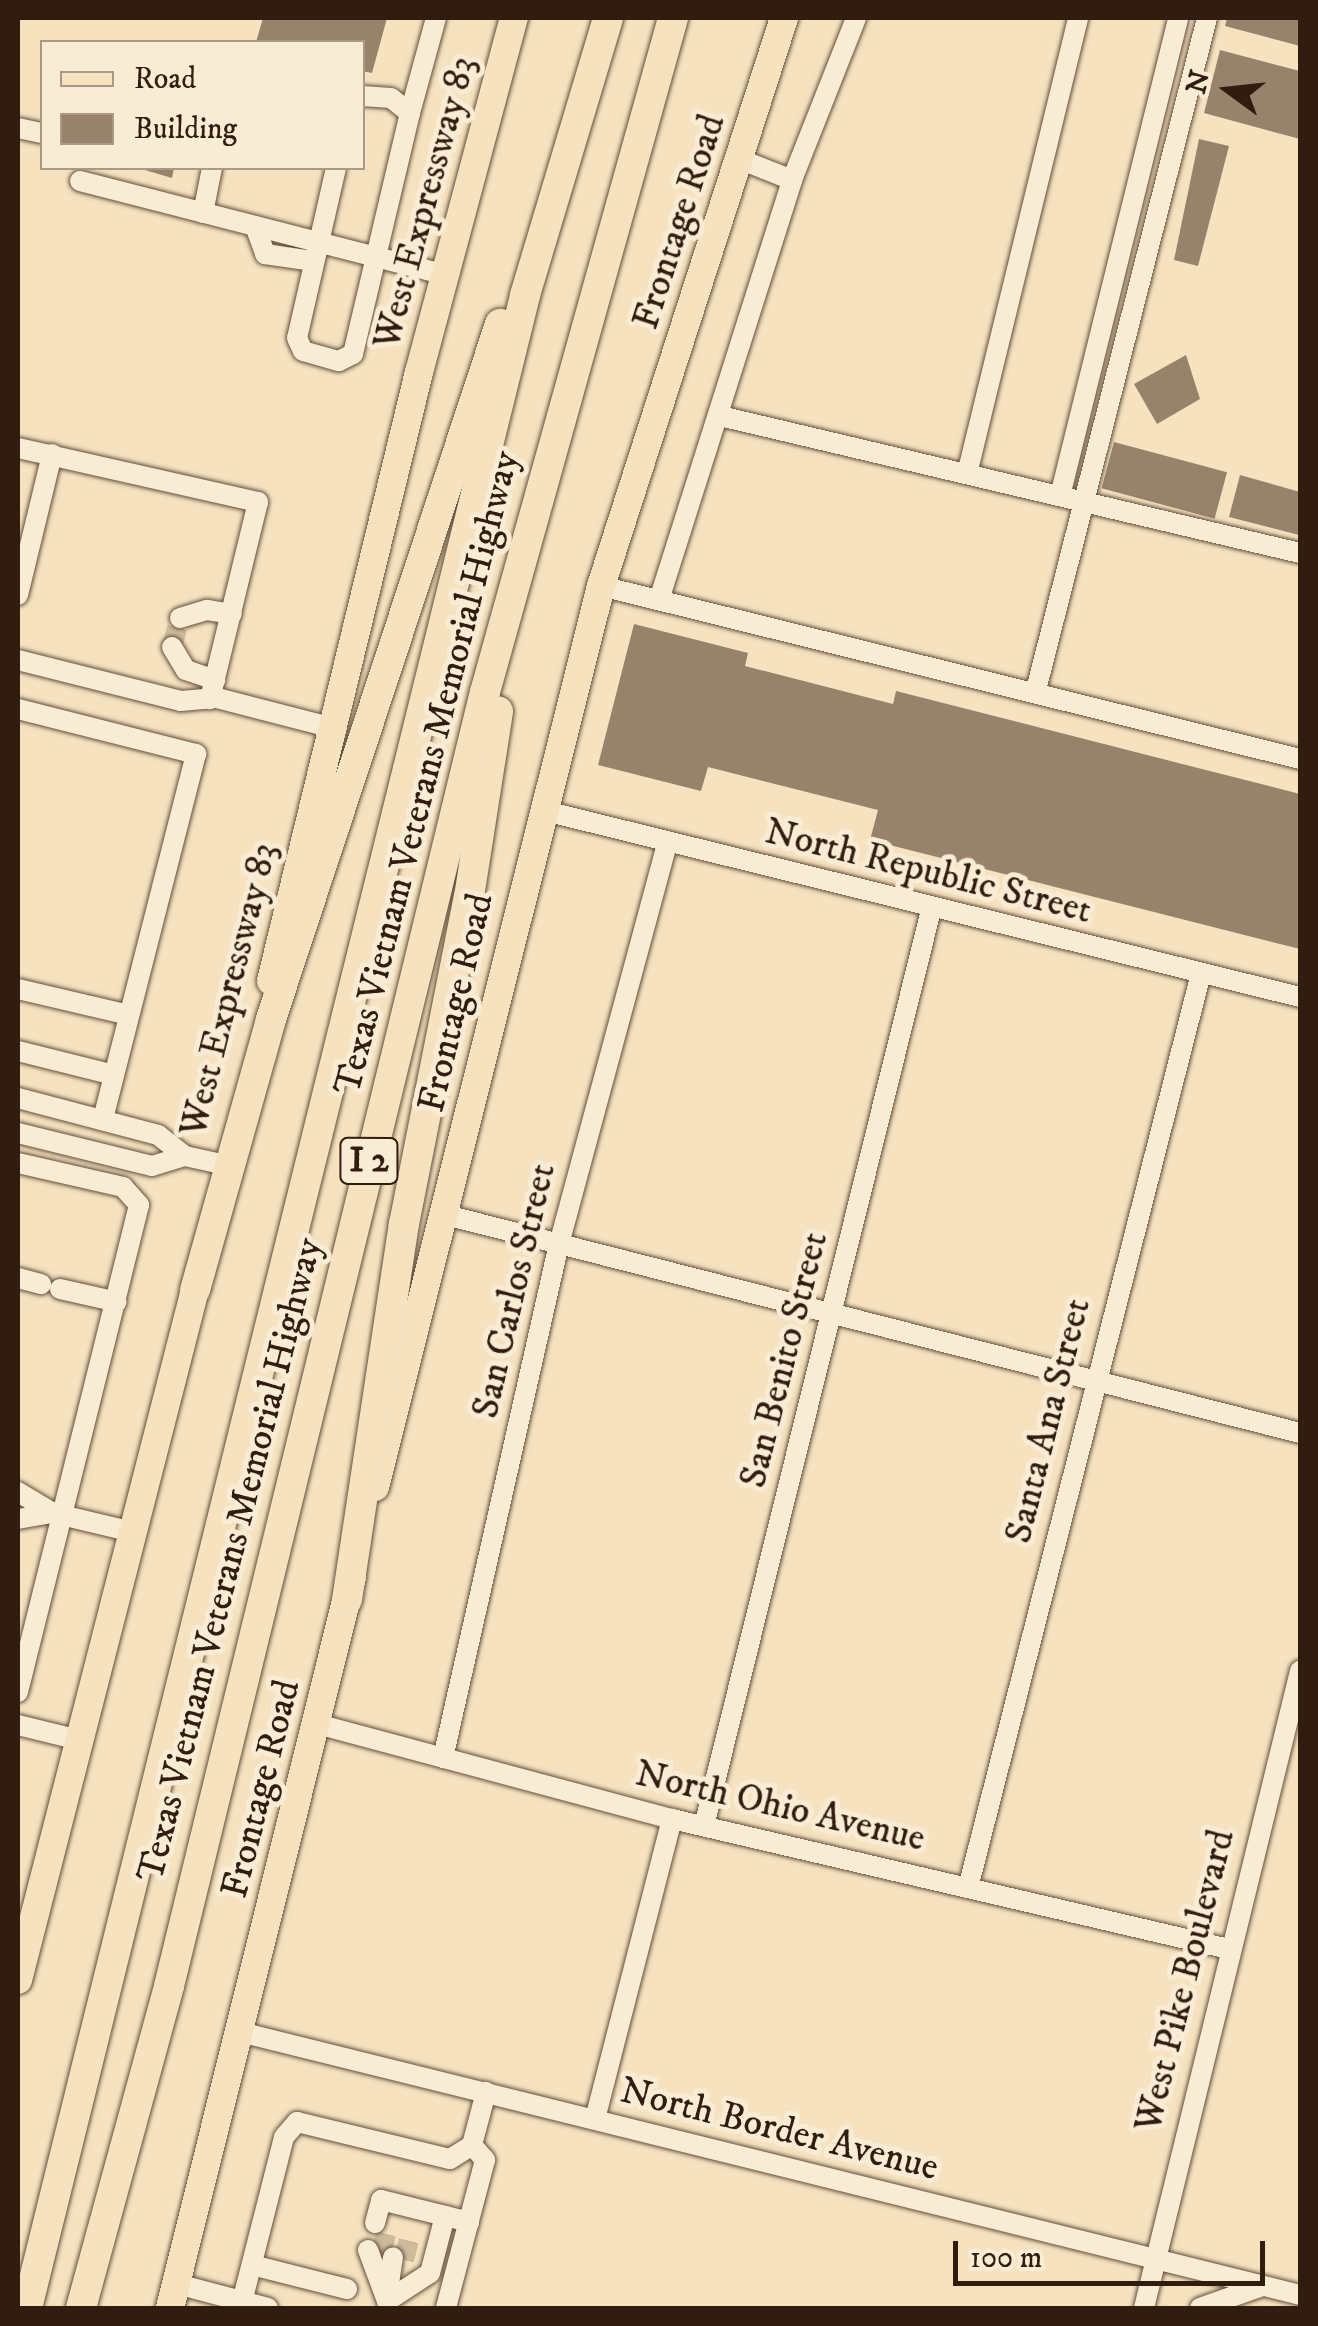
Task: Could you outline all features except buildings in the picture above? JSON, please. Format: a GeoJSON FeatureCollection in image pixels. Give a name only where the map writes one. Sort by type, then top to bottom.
{"type":"FeatureCollection","features":[{"type":"Feature","properties":{"kind":"highway"},"geometry":{"type":"LineString","coordinates":[[196,1290],[271,1019],[605,18]]}},
{"type":"Feature","properties":{"kind":"highway","name":"Texas Vietnam Veterans Memorial Highway"},"geometry":{"type":"LineString","coordinates":[[27,2308],[526,296],[605,18]]}},
{"type":"Feature","properties":{"kind":"highway","name":"Texas Vietnam Veterans Memorial Highway"},"geometry":{"type":"LineString","coordinates":[[82,2308],[169,1986],[523,556],[673,18]]}},
{"type":"Feature","properties":{"kind":"highway"},"geometry":{"type":"LineString","coordinates":[[346,1600],[404,1224],[469,897],[523,556]]}},
{"type":"Feature","properties":{"kind":"main road","name":"West Expressway 83"},"geometry":{"type":"LineString","coordinates":[[18,1979],[196,1290],[445,275],[514,18]]}},
{"type":"Feature","properties":{"kind":"main road","name":"Frontage Road"},"geometry":{"type":"LineString","coordinates":[[174,2296],[446,1214],[541,810],[601,586],[784,18]]}},
{"type":"Feature","properties":{"kind":"street"},"geometry":{"type":"LineString","coordinates":[[335,170],[297,338],[303,351],[340,360],[352,354],[436,18]]}},
{"type":"Feature","properties":{"kind":"street"},"geometry":{"type":"LineString","coordinates":[[659,600],[792,180],[856,18]]}},
{"type":"Feature","properties":{"kind":"street"},"geometry":{"type":"LineString","coordinates":[[966,474],[1078,18]]}},
{"type":"Feature","properties":{"kind":"street"},"geometry":{"type":"LineString","coordinates":[[1060,496],[1178,18]]}},
{"type":"Feature","properties":{"kind":"street"},"geometry":{"type":"LineString","coordinates":[[1036,690],[1208,18]]}},
{"type":"Feature","properties":{"kind":"street"},"geometry":{"type":"LineString","coordinates":[[365,96],[390,98],[410,113]]}},
{"type":"Feature","properties":{"kind":"street"},"geometry":{"type":"LineString","coordinates":[[739,159],[792,180]]}},
{"type":"Feature","properties":{"kind":"street"},"geometry":{"type":"LineString","coordinates":[[203,213],[212,170]]}},
{"type":"Feature","properties":{"kind":"street"},"geometry":{"type":"LineString","coordinates":[[80,180],[255,226],[315,251],[378,258],[445,275]]}},
{"type":"Feature","properties":{"kind":"street"},"geometry":{"type":"LineString","coordinates":[[1120,254],[1146,260]]}},
{"type":"Feature","properties":{"kind":"street"},"geometry":{"type":"LineString","coordinates":[[720,416],[1300,553]]}},
{"type":"Feature","properties":{"kind":"street"},"geometry":{"type":"LineString","coordinates":[[18,448],[258,502],[213,689]]}},
{"type":"Feature","properties":{"kind":"street"},"geometry":{"type":"LineString","coordinates":[[18,595],[52,454]]}},
{"type":"Feature","properties":{"kind":"street"},"geometry":{"type":"LineString","coordinates":[[601,586],[1036,690],[1300,759]]}},
{"type":"Feature","properties":{"kind":"street"},"geometry":{"type":"LineString","coordinates":[[180,618],[207,610],[232,614]]}},
{"type":"Feature","properties":{"kind":"street"},"geometry":{"type":"LineString","coordinates":[[172,647],[186,670],[213,689],[332,728]]}},
{"type":"Feature","properties":{"kind":"street"},"geometry":{"type":"LineString","coordinates":[[18,660],[181,701],[213,689]]}},
{"type":"Feature","properties":{"kind":"street"},"geometry":{"type":"LineString","coordinates":[[18,708],[196,754],[103,1120]]}},
{"type":"Feature","properties":{"kind":"street","name":"North Republic Street"},"geometry":{"type":"LineString","coordinates":[[541,810],[931,910],[1300,997]]}},
{"type":"Feature","properties":{"kind":"street","name":"San Carlos Street"},"geometry":{"type":"LineString","coordinates":[[443,1758],[558,1248],[666,843]]}},
{"type":"Feature","properties":{"kind":"street","name":"San Benito Street"},"geometry":{"type":"LineString","coordinates":[[704,1826],[931,910]]}},
{"type":"Feature","properties":{"kind":"street","name":"Santa Ana Street"},"geometry":{"type":"LineString","coordinates":[[968,1888],[1200,973]]}},
{"type":"Feature","properties":{"kind":"street"},"geometry":{"type":"LineString","coordinates":[[18,989],[128,1015]]}},
{"type":"Feature","properties":{"kind":"street"},"geometry":{"type":"LineString","coordinates":[[18,1051],[114,1075]]}},
{"type":"Feature","properties":{"kind":"street"},"geometry":{"type":"LineString","coordinates":[[186,1156],[152,1166],[19,1140],[24,1100],[158,1135],[186,1156],[226,1166]]}},
{"type":"Feature","properties":{"kind":"street"},"geometry":{"type":"LineString","coordinates":[[18,1163],[123,1188],[136,1198],[117,1302],[58,1515],[18,1692]]}},
{"type":"Feature","properties":{"kind":"street"},"geometry":{"type":"LineString","coordinates":[[446,1214],[558,1248],[1300,1433]]}},
{"type":"Feature","properties":{"kind":"street"},"geometry":{"type":"LineString","coordinates":[[18,1278],[117,1302]]}},
{"type":"Feature","properties":{"kind":"street"},"geometry":{"type":"LineString","coordinates":[[18,1492],[58,1515],[133,1532]]}},
{"type":"Feature","properties":{"kind":"street"},"geometry":{"type":"LineString","coordinates":[[18,1519],[58,1515]]}},
{"type":"Feature","properties":{"kind":"street","name":"West Pike Boulevard"},"geometry":{"type":"LineString","coordinates":[[1144,2308],[1300,1671]]}},
{"type":"Feature","properties":{"kind":"street","name":"North Ohio Avenue"},"geometry":{"type":"LineString","coordinates":[[317,1724],[704,1826],[1229,1949]]}},
{"type":"Feature","properties":{"kind":"street"},"geometry":{"type":"LineString","coordinates":[[18,1725],[79,1740]]}},
{"type":"Feature","properties":{"kind":"street"},"geometry":{"type":"LineString","coordinates":[[596,2119],[672,1818]]}},
{"type":"Feature","properties":{"kind":"street","name":"North Border Avenue"},"geometry":{"type":"LineString","coordinates":[[240,2032],[1153,2261],[1300,2294]]}},
{"type":"Feature","properties":{"kind":"street"},"geometry":{"type":"LineString","coordinates":[[242,2302],[284,2138],[297,2122],[450,2159],[472,2146],[486,2092]]}},
{"type":"Feature","properties":{"kind":"street"},"geometry":{"type":"LineString","coordinates":[[446,2308],[485,2160],[472,2146]]}},
{"type":"Feature","properties":{"kind":"street"},"geometry":{"type":"LineString","coordinates":[[418,2209],[400,2229],[382,2200],[418,2209],[469,2222]]}},
{"type":"Feature","properties":{"kind":"street"},"geometry":{"type":"LineString","coordinates":[[386,2305],[430,2273],[418,2209]]}},
{"type":"Feature","properties":{"kind":"street"},"geometry":{"type":"LineString","coordinates":[[386,2305],[393,2256],[386,2305]]}},
{"type":"Feature","properties":{"kind":"street"},"geometry":{"type":"LineString","coordinates":[[252,2266],[347,2289]]}},
{"type":"Feature","properties":{"kind":"street"},"geometry":{"type":"LineString","coordinates":[[1200,2308],[1264,2285]]}},
{"type":"Feature","properties":{"kind":"street"},"geometry":{"type":"LineString","coordinates":[[174,2296],[268,2308]]}},
{"type":"Feature","properties":{"kind":"tunnel"},"geometry":{"type":"LineString","coordinates":[[172,647],[180,618]]}},
{"type":"Feature","properties":{"kind":"tunnel"},"geometry":{"type":"LineString","coordinates":[[381,2253],[388,2227]]}},
{"type":"Feature","properties":{"kind":"tunnel"},"geometry":{"type":"LineString","coordinates":[[404,2260],[411,2232]]}}]}
